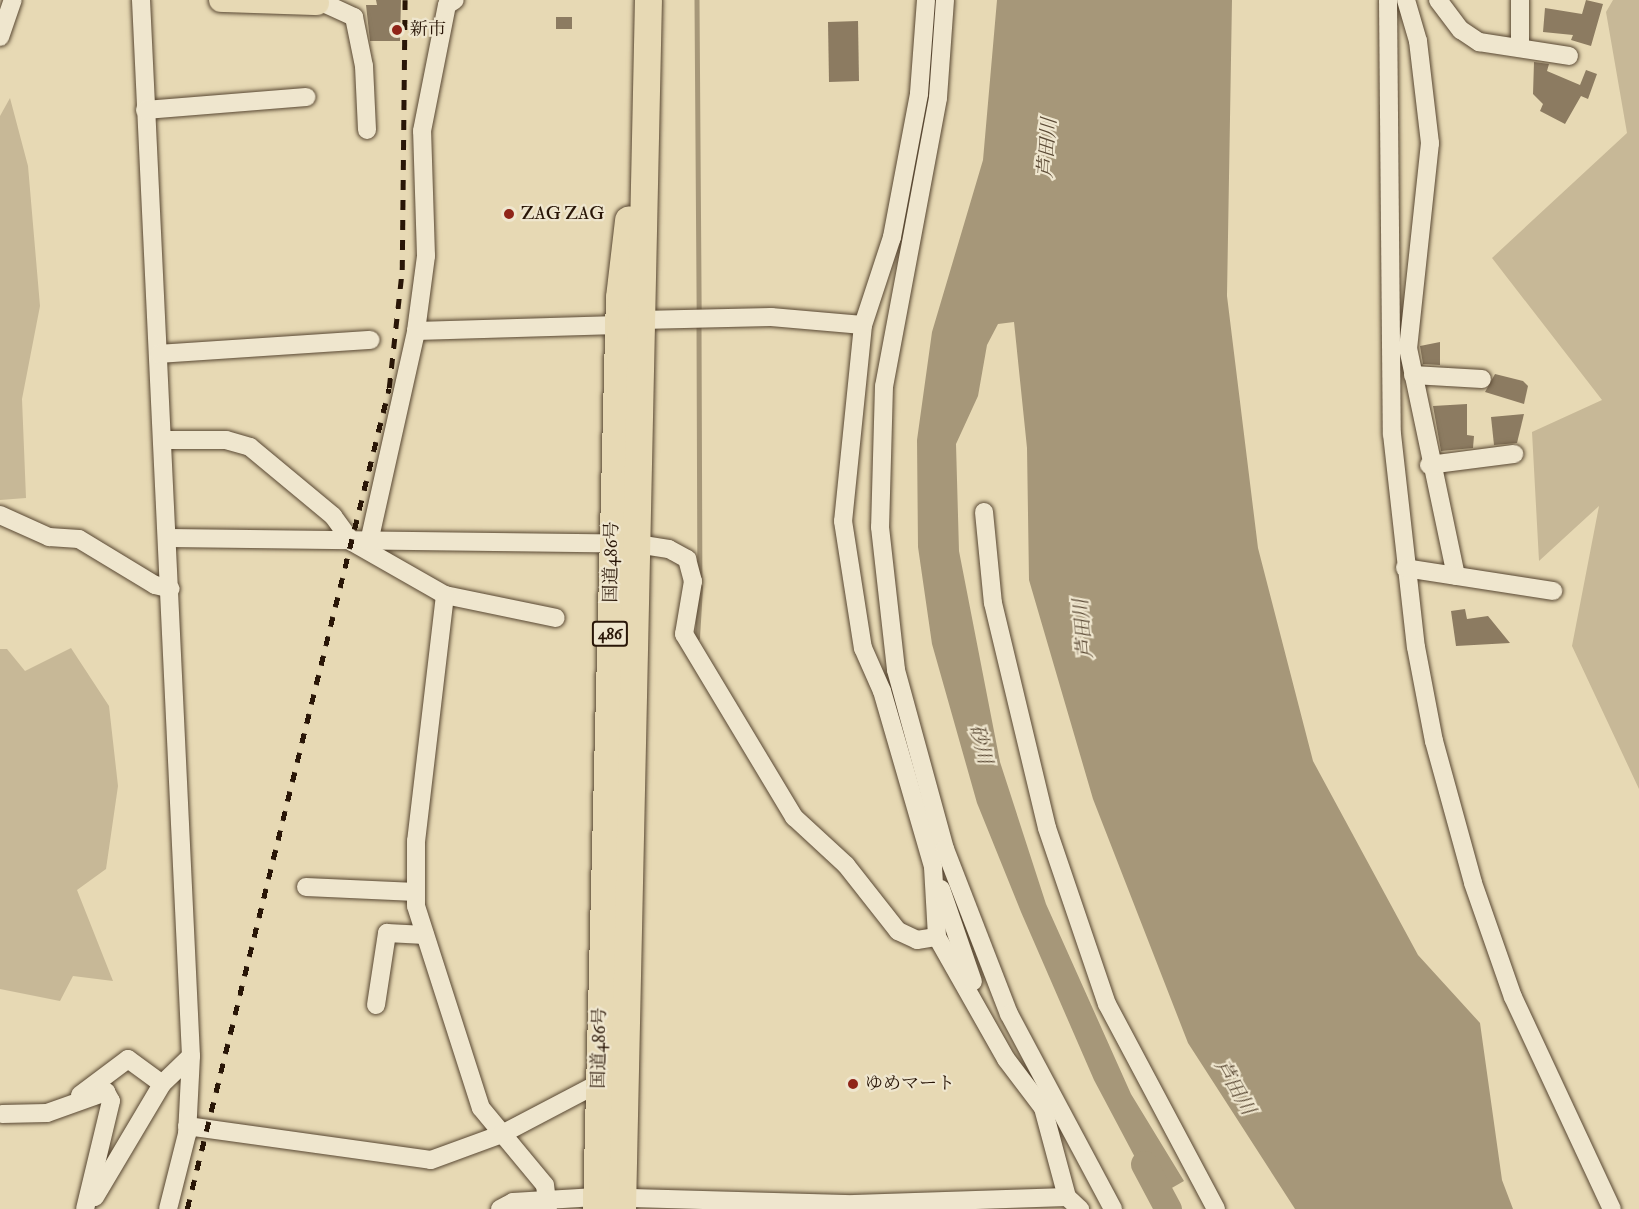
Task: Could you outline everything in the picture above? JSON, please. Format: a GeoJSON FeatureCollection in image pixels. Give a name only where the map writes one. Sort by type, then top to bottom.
{"type":"FeatureCollection","features":[{"type":"Feature","properties":{"kind":"highway","name":"国道486号"},"geometry":{"type":"LineString","coordinates":[[623,1204],[624,543],[629,322],[648,61],[648,0]]}},
{"type":"Feature","properties":{"kind":"highway","name":"国道486号"},"geometry":{"type":"LineString","coordinates":[[596,1203],[599,1083],[624,543]]}},
{"type":"Feature","properties":{"kind":"main road"},"geometry":{"type":"LineString","coordinates":[[221,0],[317,1]]}},
{"type":"Feature","properties":{"kind":"street"},"geometry":{"type":"LineString","coordinates":[[0,37],[13,0]]}},
{"type":"Feature","properties":{"kind":"street"},"geometry":{"type":"LineString","coordinates":[[141,0],[169,538],[191,1056],[187,1126],[168,1209]]}},
{"type":"Feature","properties":{"kind":"street"},"geometry":{"type":"LineString","coordinates":[[361,542],[416,331],[426,255],[422,131],[447,5],[455,0]]}},
{"type":"Feature","properties":{"kind":"street"},"geometry":{"type":"LineString","coordinates":[[926,0],[919,94],[892,237],[863,325],[843,521],[863,648],[882,691],[933,867],[1006,1059]]}},
{"type":"Feature","properties":{"kind":"street"},"geometry":{"type":"LineString","coordinates":[[945,0],[938,98],[884,386],[880,527],[896,670],[945,849],[1009,1014],[1048,1102],[1113,1209]]}},
{"type":"Feature","properties":{"kind":"street"},"geometry":{"type":"LineString","coordinates":[[1388,0],[1387,318],[1405,568],[1434,741],[1473,883],[1513,997],[1612,1209]]}},
{"type":"Feature","properties":{"kind":"street"},"geometry":{"type":"LineString","coordinates":[[1406,0],[1418,41],[1430,143],[1408,348],[1429,465],[1456,576]]}},
{"type":"Feature","properties":{"kind":"street"},"geometry":{"type":"LineString","coordinates":[[1438,0],[1461,30],[1479,42],[1569,56]]}},
{"type":"Feature","properties":{"kind":"street"},"geometry":{"type":"LineString","coordinates":[[1520,0],[1520,48]]}},
{"type":"Feature","properties":{"kind":"street"},"geometry":{"type":"LineString","coordinates":[[317,1],[354,17],[364,66],[366,130]]}},
{"type":"Feature","properties":{"kind":"street"},"geometry":{"type":"LineString","coordinates":[[145,110],[306,97]]}},
{"type":"Feature","properties":{"kind":"street"},"geometry":{"type":"LineString","coordinates":[[416,331],[771,317],[863,325]]}},
{"type":"Feature","properties":{"kind":"street"},"geometry":{"type":"LineString","coordinates":[[159,354],[371,340]]}},
{"type":"Feature","properties":{"kind":"street"},"geometry":{"type":"LineString","coordinates":[[1413,375],[1482,379]]}},
{"type":"Feature","properties":{"kind":"street"},"geometry":{"type":"LineString","coordinates":[[164,441],[226,440],[250,447],[361,542],[445,595],[555,618]]}},
{"type":"Feature","properties":{"kind":"street"},"geometry":{"type":"LineString","coordinates":[[1429,465],[1514,454]]}},
{"type":"Feature","properties":{"kind":"street"},"geometry":{"type":"LineString","coordinates":[[984,512],[993,603],[1047,828],[1107,1004],[1216,1209]]}},
{"type":"Feature","properties":{"kind":"street"},"geometry":{"type":"LineString","coordinates":[[0,515],[49,537],[79,538],[155,585],[171,589]]}},
{"type":"Feature","properties":{"kind":"street"},"geometry":{"type":"LineString","coordinates":[[169,538],[361,542],[624,543],[669,549],[687,560],[693,581],[684,634],[794,817],[846,865],[898,931],[917,940],[937,937]]}},
{"type":"Feature","properties":{"kind":"street"},"geometry":{"type":"LineString","coordinates":[[1405,568],[1553,591]]}},
{"type":"Feature","properties":{"kind":"street"},"geometry":{"type":"LineString","coordinates":[[445,595],[416,841],[416,892],[425,934],[481,1108],[546,1185],[547,1206]]}},
{"type":"Feature","properties":{"kind":"street"},"geometry":{"type":"LineString","coordinates":[[500,1209],[513,1202],[547,1206],[596,1203],[976,1207],[1074,1203],[1048,1102],[1006,1059],[937,937],[933,867]]}},
{"type":"Feature","properties":{"kind":"street"},"geometry":{"type":"LineString","coordinates":[[306,887],[416,892]]}},
{"type":"Feature","properties":{"kind":"street"},"geometry":{"type":"LineString","coordinates":[[376,1005],[387,933],[425,934]]}},
{"type":"Feature","properties":{"kind":"street"},"geometry":{"type":"LineString","coordinates":[[87,1209],[162,1084],[191,1056]]}},
{"type":"Feature","properties":{"kind":"street"},"geometry":{"type":"LineString","coordinates":[[79,1100],[81,1091],[128,1059],[162,1084]]}},
{"type":"Feature","properties":{"kind":"street"},"geometry":{"type":"LineString","coordinates":[[187,1126],[431,1160],[502,1134],[599,1083]]}},
{"type":"Feature","properties":{"kind":"street"},"geometry":{"type":"LineString","coordinates":[[2,1114],[47,1113],[106,1092],[111,1101],[87,1209]]}},
{"type":"Feature","properties":{"kind":"shaded area"},"geometry":{"type":"Polygon","coordinates":[[[1613,0],[1639,0],[1639,789],[1572,646],[1599,506],[1539,561],[1532,432],[1602,400],[1492,258],[1627,133],[1606,12],[1613,0]]]}},
{"type":"Feature","properties":{"kind":"shaded area"},"geometry":{"type":"Polygon","coordinates":[[[10,98],[28,166],[40,306],[22,399],[26,498],[0,500],[0,116],[10,98]]]}},
{"type":"Feature","properties":{"kind":"shaded area"},"geometry":{"type":"Polygon","coordinates":[[[71,648],[109,706],[118,786],[106,869],[77,890],[113,981],[73,976],[60,1001],[0,989],[0,649],[7,649],[25,671],[71,648]]]}},
{"type":"Feature","properties":{"kind":"water","name":"芦田川"},"geometry":{"type":"Polygon","coordinates":[[[997,0],[1232,0],[1227,296],[1258,548],[1313,761],[1418,955],[1480,1023],[1502,1180],[1513,1209],[1295,1209],[1188,1043],[1093,799],[1029,580],[1027,448],[1014,322],[998,324],[987,345],[978,396],[956,444],[959,551],[1000,762],[1046,904],[1131,1094],[1184,1181],[1156,1197],[1094,1080],[1021,912],[977,803],[932,644],[918,547],[917,440],[932,332],[983,160],[997,0]]]}},
{"type":"Feature","properties":{"kind":"building"},"geometry":{"type":"Polygon","coordinates":[[[376,0],[401,0],[400,41],[370,41],[366,5],[377,5],[376,0]]]}},
{"type":"Feature","properties":{"kind":"building"},"geometry":{"type":"Polygon","coordinates":[[[1586,0],[1603,4],[1591,46],[1571,40],[1573,35],[1543,32],[1545,8],[1582,14],[1586,0]]]}},
{"type":"Feature","properties":{"kind":"building"},"geometry":{"type":"Polygon","coordinates":[[[556,17],[572,17],[572,29],[556,29],[556,17]]]}},
{"type":"Feature","properties":{"kind":"building"},"geometry":{"type":"Polygon","coordinates":[[[858,21],[859,81],[829,82],[828,22],[858,21]]]}},
{"type":"Feature","properties":{"kind":"building"},"geometry":{"type":"Polygon","coordinates":[[[1534,62],[1549,64],[1547,71],[1580,85],[1586,70],[1597,74],[1588,99],[1581,96],[1565,124],[1540,111],[1543,104],[1533,94],[1534,62]]]}},
{"type":"Feature","properties":{"kind":"building"},"geometry":{"type":"Polygon","coordinates":[[[1440,342],[1440,365],[1423,364],[1420,346],[1440,342]]]}},
{"type":"Feature","properties":{"kind":"building"},"geometry":{"type":"Polygon","coordinates":[[[1495,374],[1523,381],[1528,386],[1524,404],[1485,392],[1495,374]]]}},
{"type":"Feature","properties":{"kind":"building"},"geometry":{"type":"Polygon","coordinates":[[[1467,404],[1467,435],[1474,436],[1473,448],[1441,451],[1433,406],[1467,404]]]}},
{"type":"Feature","properties":{"kind":"building"},"geometry":{"type":"Polygon","coordinates":[[[1524,414],[1517,443],[1494,445],[1491,417],[1524,414]]]}},
{"type":"Feature","properties":{"kind":"building"},"geometry":{"type":"Polygon","coordinates":[[[1465,609],[1467,619],[1488,616],[1510,643],[1456,646],[1451,611],[1465,609]]]}},
{"type":"Feature","properties":{"kind":"waterway"},"geometry":{"type":"LineString","coordinates":[[697,0],[699,315]]}},
{"type":"Feature","properties":{"kind":"waterway"},"geometry":{"type":"LineString","coordinates":[[699,324],[700,579]]}},
{"type":"Feature","properties":{"kind":"waterway"},"geometry":{"type":"LineString","coordinates":[[697,638],[700,587]]}},
{"type":"Feature","properties":{"kind":"waterway","name":"砂川"},"geometry":{"type":"LineString","coordinates":[[1144,1164],[1168,1209]]}},
{"type":"Feature","properties":{"kind":"railway"},"geometry":{"type":"LineString","coordinates":[[187,1209],[389,388],[402,270],[405,0]]}},
{"type":"Feature","properties":{"kind":"place","name":"新市"},"geometry":{"type":"Point","coordinates":[397,30]}},
{"type":"Feature","properties":{"kind":"place","name":"ZAG ZAG"},"geometry":{"type":"Point","coordinates":[509,214]}},
{"type":"Feature","properties":{"kind":"place","name":"ゆめマート"},"geometry":{"type":"Point","coordinates":[853,1084]}}]}
